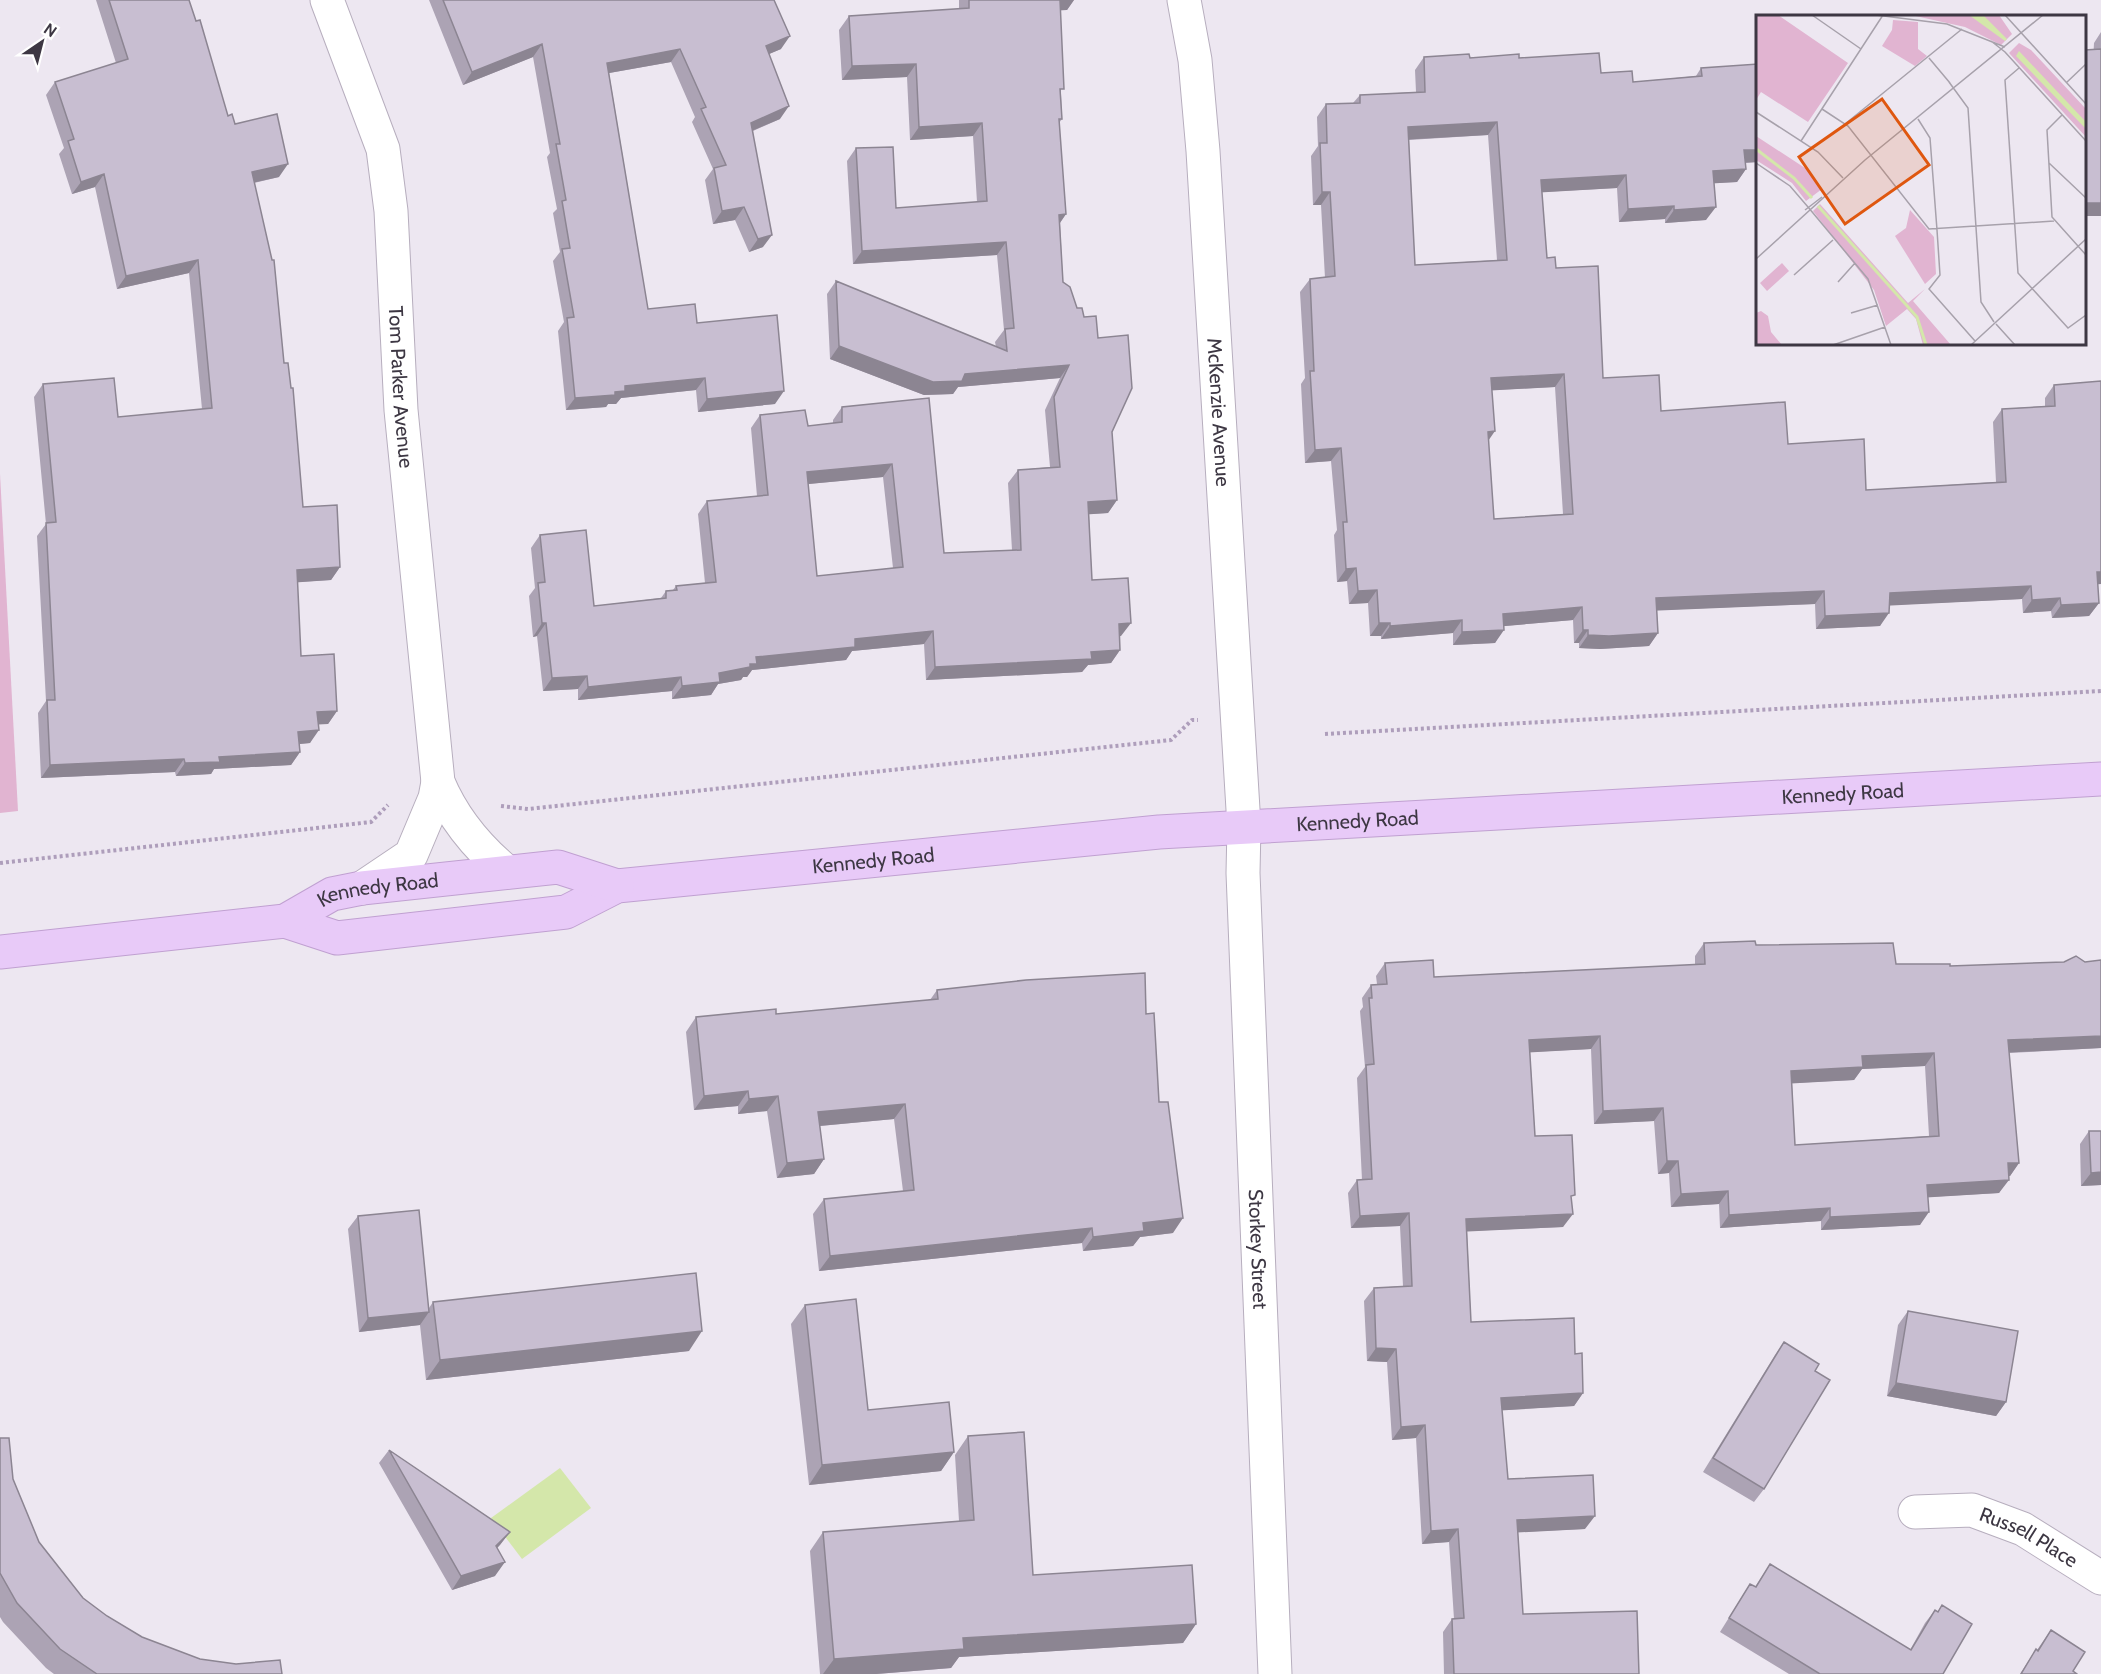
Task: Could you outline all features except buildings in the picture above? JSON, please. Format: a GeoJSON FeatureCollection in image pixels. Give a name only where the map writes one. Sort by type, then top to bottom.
{"type":"FeatureCollection","features":[{"type":"Feature","properties":{"kind":"main road","name":"Kennedy Road"},"geometry":{"type":"LineString","coordinates":[[285,921],[337,938],[566,912],[617,886],[1082,839],[1244,826],[2101,779]]}},
{"type":"Feature","properties":{"kind":"main road","name":"Kennedy Road"},"geometry":{"type":"LineString","coordinates":[[0,952],[285,921],[332,894],[362,888],[507,872],[558,867],[617,886]]}},
{"type":"Feature","properties":{"kind":"street","name":"Tom Parker Avenue"},"geometry":{"type":"LineString","coordinates":[[327,0],[367,104],[384,159],[391,211],[401,410],[438,782],[460,823],[483,853],[507,872]]}},
{"type":"Feature","properties":{"kind":"street","name":"McKenzie Avenue"},"geometry":{"type":"LineString","coordinates":[[1184,0],[1195,60],[1204,163],[1244,826]]}},
{"type":"Feature","properties":{"kind":"street","name":"Tom Parker Avenue"},"geometry":{"type":"LineString","coordinates":[[362,888],[411,855],[438,782]]}},
{"type":"Feature","properties":{"kind":"street","name":"Storkey Street"},"geometry":{"type":"LineString","coordinates":[[1244,826],[1243,873],[1275,1674]]}},
{"type":"Feature","properties":{"kind":"street","name":"Russell Place"},"geometry":{"type":"LineString","coordinates":[[1915,1512],[1972,1510],[2023,1528],[2101,1578]]}},
{"type":"Feature","properties":{"kind":"path"},"geometry":{"type":"LineString","coordinates":[[1325,734],[2101,691]]}},
{"type":"Feature","properties":{"kind":"path"},"geometry":{"type":"LineString","coordinates":[[496,799],[501,806],[528,809],[1153,743],[1170,740],[1192,720],[1204,719]]}},
{"type":"Feature","properties":{"kind":"path"},"geometry":{"type":"LineString","coordinates":[[0,864],[372,822],[383,808],[396,801]]}},
{"type":"Feature","properties":{"kind":"shaded area"},"geometry":{"type":"Polygon","coordinates":[[[0,474],[18,811],[0,813],[0,474]]]}},
{"type":"Feature","properties":{"kind":"shaded area"},"geometry":{"type":"Polygon","coordinates":[[[560,1468],[591,1508],[522,1559],[491,1518],[560,1468]]]}}]}
